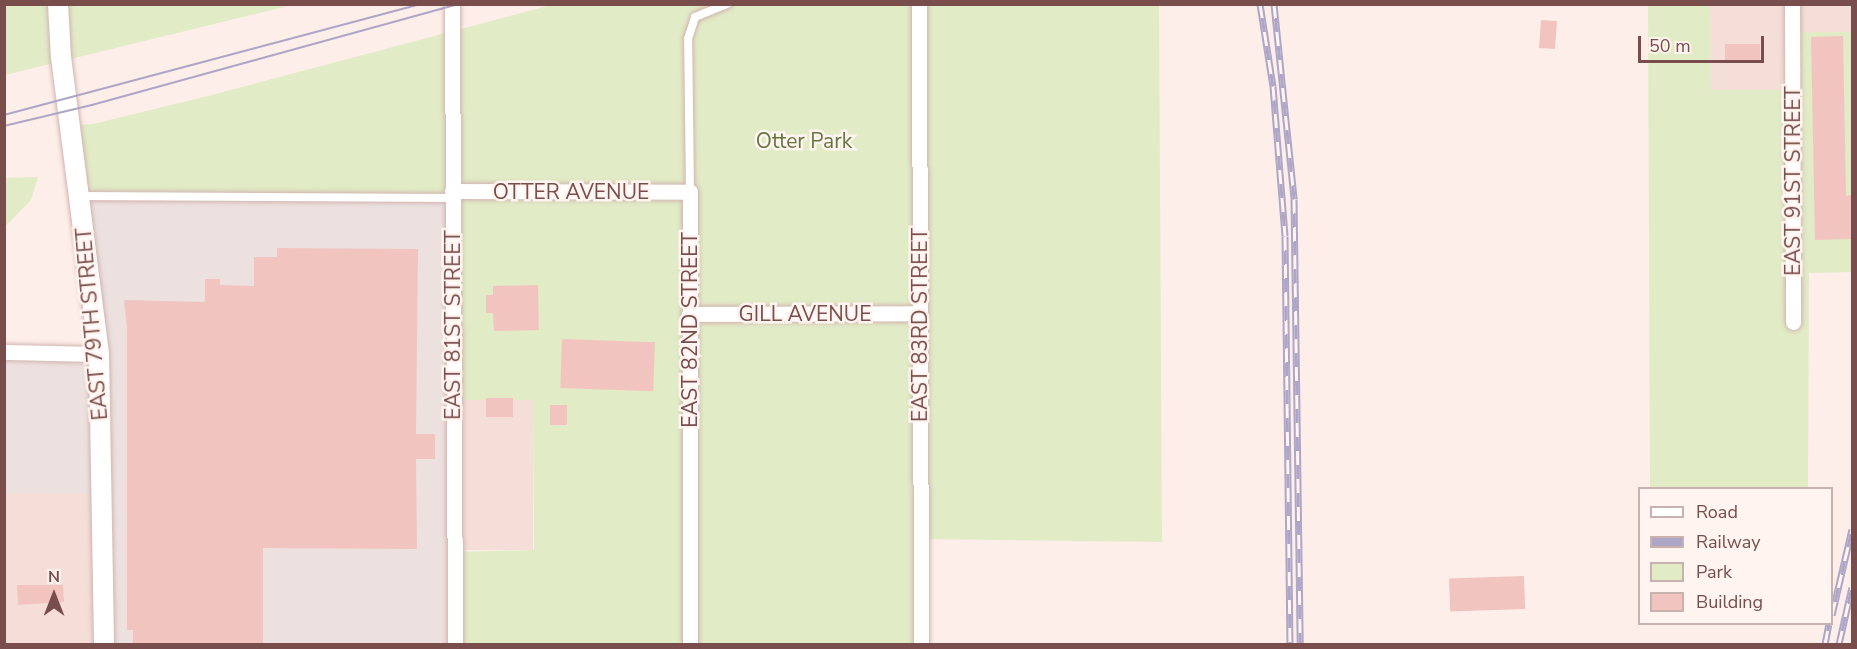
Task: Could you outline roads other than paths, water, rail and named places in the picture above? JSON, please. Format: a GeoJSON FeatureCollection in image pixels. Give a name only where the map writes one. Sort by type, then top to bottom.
{"type":"FeatureCollection","features":[{"type":"Feature","properties":{"kind":"main road","name":"EAST 79TH STREET"},"geometry":{"type":"LineString","coordinates":[[58,4],[61,57],[99,354],[104,645]]}},
{"type":"Feature","properties":{"kind":"street","name":"EAST 81ST STREET"},"geometry":{"type":"LineString","coordinates":[[452,4],[455,645]]}},
{"type":"Feature","properties":{"kind":"street","name":"EAST 83RD STREET"},"geometry":{"type":"LineString","coordinates":[[919,4],[921,645]]}},
{"type":"Feature","properties":{"kind":"street","name":"EAST 91ST STREET"},"geometry":{"type":"LineString","coordinates":[[1792,4],[1793,322]]}},
{"type":"Feature","properties":{"kind":"street","name":"OTTER AVENUE"},"geometry":{"type":"LineString","coordinates":[[452,195],[690,192]]}},
{"type":"Feature","properties":{"kind":"street","name":"EAST 82ND STREET"},"geometry":{"type":"LineString","coordinates":[[690,192],[690,645]]}},
{"type":"Feature","properties":{"kind":"street","name":"GILL AVENUE"},"geometry":{"type":"LineString","coordinates":[[689,314],[920,313]]}},
{"type":"Feature","properties":{"kind":"street"},"geometry":{"type":"LineString","coordinates":[[4,352],[99,354]]}},
{"type":"Feature","properties":{"kind":"lane","name":"EAST 82ND STREET"},"geometry":{"type":"LineString","coordinates":[[690,192],[688,39],[695,17],[728,4]]}},
{"type":"Feature","properties":{"kind":"lane"},"geometry":{"type":"LineString","coordinates":[[80,196],[452,195]]}},
{"type":"Feature","properties":{"kind":"tram line"},"geometry":{"type":"LineString","coordinates":[[4,115],[421,4]]}},
{"type":"Feature","properties":{"kind":"tram line"},"geometry":{"type":"LineString","coordinates":[[4,126],[92,105],[459,4]]}},
{"type":"Feature","properties":{"kind":"railway"},"geometry":{"type":"LineString","coordinates":[[1260,4],[1273,86],[1285,236],[1290,644]]}},
{"type":"Feature","properties":{"kind":"railway"},"geometry":{"type":"LineString","coordinates":[[1274,4],[1294,199],[1300,644]]}},
{"type":"Feature","properties":{"kind":"railway"},"geometry":{"type":"LineString","coordinates":[[1833,611],[1852,529]]}},
{"type":"Feature","properties":{"kind":"railway"},"geometry":{"type":"LineString","coordinates":[[1839,644],[1852,587]]}},
{"type":"Feature","properties":{"kind":"railway"},"geometry":{"type":"LineString","coordinates":[[1825,644],[1829,625]]}},
{"type":"Feature","properties":{"kind":"park label","name":"Otter Park"},"geometry":{"type":"Point","coordinates":[804,141]}}]}
